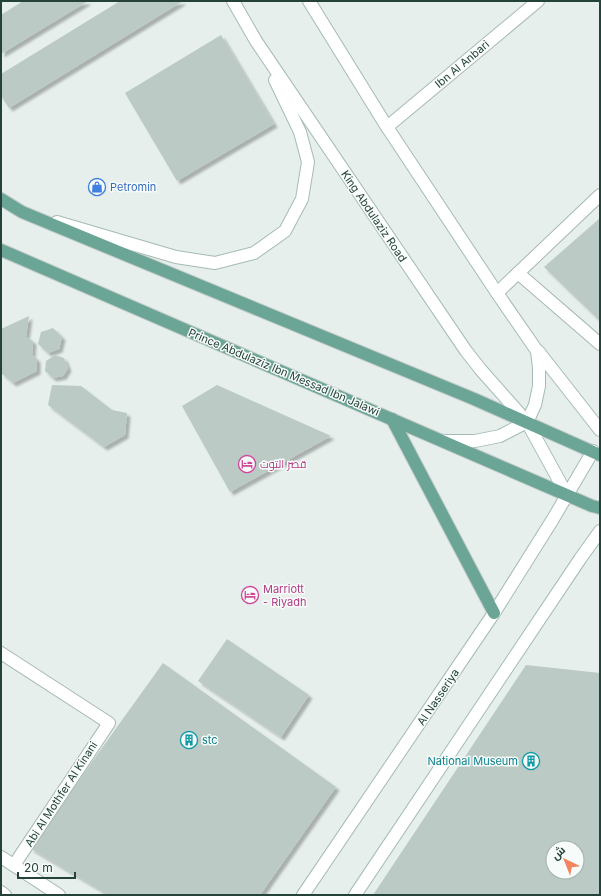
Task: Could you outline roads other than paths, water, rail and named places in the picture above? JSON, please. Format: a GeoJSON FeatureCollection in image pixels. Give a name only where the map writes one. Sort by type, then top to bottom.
{"type":"FeatureCollection","features":[{"type":"Feature","properties":{"kind":"main road","name":"King Abdulaziz Road"},"geometry":{"type":"LineString","coordinates":[[234,1],[256,41],[466,352],[527,422],[567,495]]}},
{"type":"Feature","properties":{"kind":"main road"},"geometry":{"type":"LineString","coordinates":[[309,1],[386,127],[497,293],[537,351],[600,430]]}},
{"type":"Feature","properties":{"kind":"main road","name":"Ibn Al Anbari"},"geometry":{"type":"LineString","coordinates":[[386,127],[538,1]]}},
{"type":"Feature","properties":{"kind":"main road"},"geometry":{"type":"LineString","coordinates":[[22,212],[176,257],[214,263],[254,253],[285,231],[302,199],[308,162],[300,132],[256,41]]}},
{"type":"Feature","properties":{"kind":"main road"},"geometry":{"type":"LineString","coordinates":[[497,293],[600,195]]}},
{"type":"Feature","properties":{"kind":"main road"},"geometry":{"type":"LineString","coordinates":[[1,200],[22,212],[474,399],[596,453]]}},
{"type":"Feature","properties":{"kind":"main road","name":"Prince Abdulaziz Ibn Messad Ibn Jalawi"},"geometry":{"type":"LineString","coordinates":[[1,250],[600,508]]}},
{"type":"Feature","properties":{"kind":"main road"},"geometry":{"type":"LineString","coordinates":[[518,273],[600,344]]}},
{"type":"Feature","properties":{"kind":"main road"},"geometry":{"type":"LineString","coordinates":[[444,441],[475,441],[500,436],[527,422],[535,405],[539,386],[537,351]]}},
{"type":"Feature","properties":{"kind":"main road"},"geometry":{"type":"LineString","coordinates":[[392,419],[494,613]]}},
{"type":"Feature","properties":{"kind":"main road","name":"Al Nasseriya"},"geometry":{"type":"LineString","coordinates":[[303,895],[494,613],[567,495],[596,453]]}},
{"type":"Feature","properties":{"kind":"main road"},"geometry":{"type":"LineString","coordinates":[[355,895],[600,531]]}},
{"type":"Feature","properties":{"kind":"main road","name":"Abi Al Mothfer Al Kinani"},"geometry":{"type":"LineString","coordinates":[[1,653],[108,723],[14,865]]}},
{"type":"Feature","properties":{"kind":"main road"},"geometry":{"type":"LineString","coordinates":[[1,857],[60,895]]}},
{"type":"Feature","properties":{"kind":"main road"},"geometry":{"type":"LineString","coordinates":[[1,892],[5,895]]}},
{"type":"Feature","properties":{"kind":"place","name":"Petromin"},"geometry":{"type":"Point","coordinates":[97,187]}},
{"type":"Feature","properties":{"kind":"place","name":"قصر التوت"},"geometry":{"type":"Point","coordinates":[247,464]}},
{"type":"Feature","properties":{"kind":"place","name":"Marriott - Riyadh"},"geometry":{"type":"Point","coordinates":[250,595]}},
{"type":"Feature","properties":{"kind":"place","name":"stc"},"geometry":{"type":"Point","coordinates":[189,740]}},
{"type":"Feature","properties":{"kind":"place","name":"National Museum"},"geometry":{"type":"Point","coordinates":[531,761]}}]}
